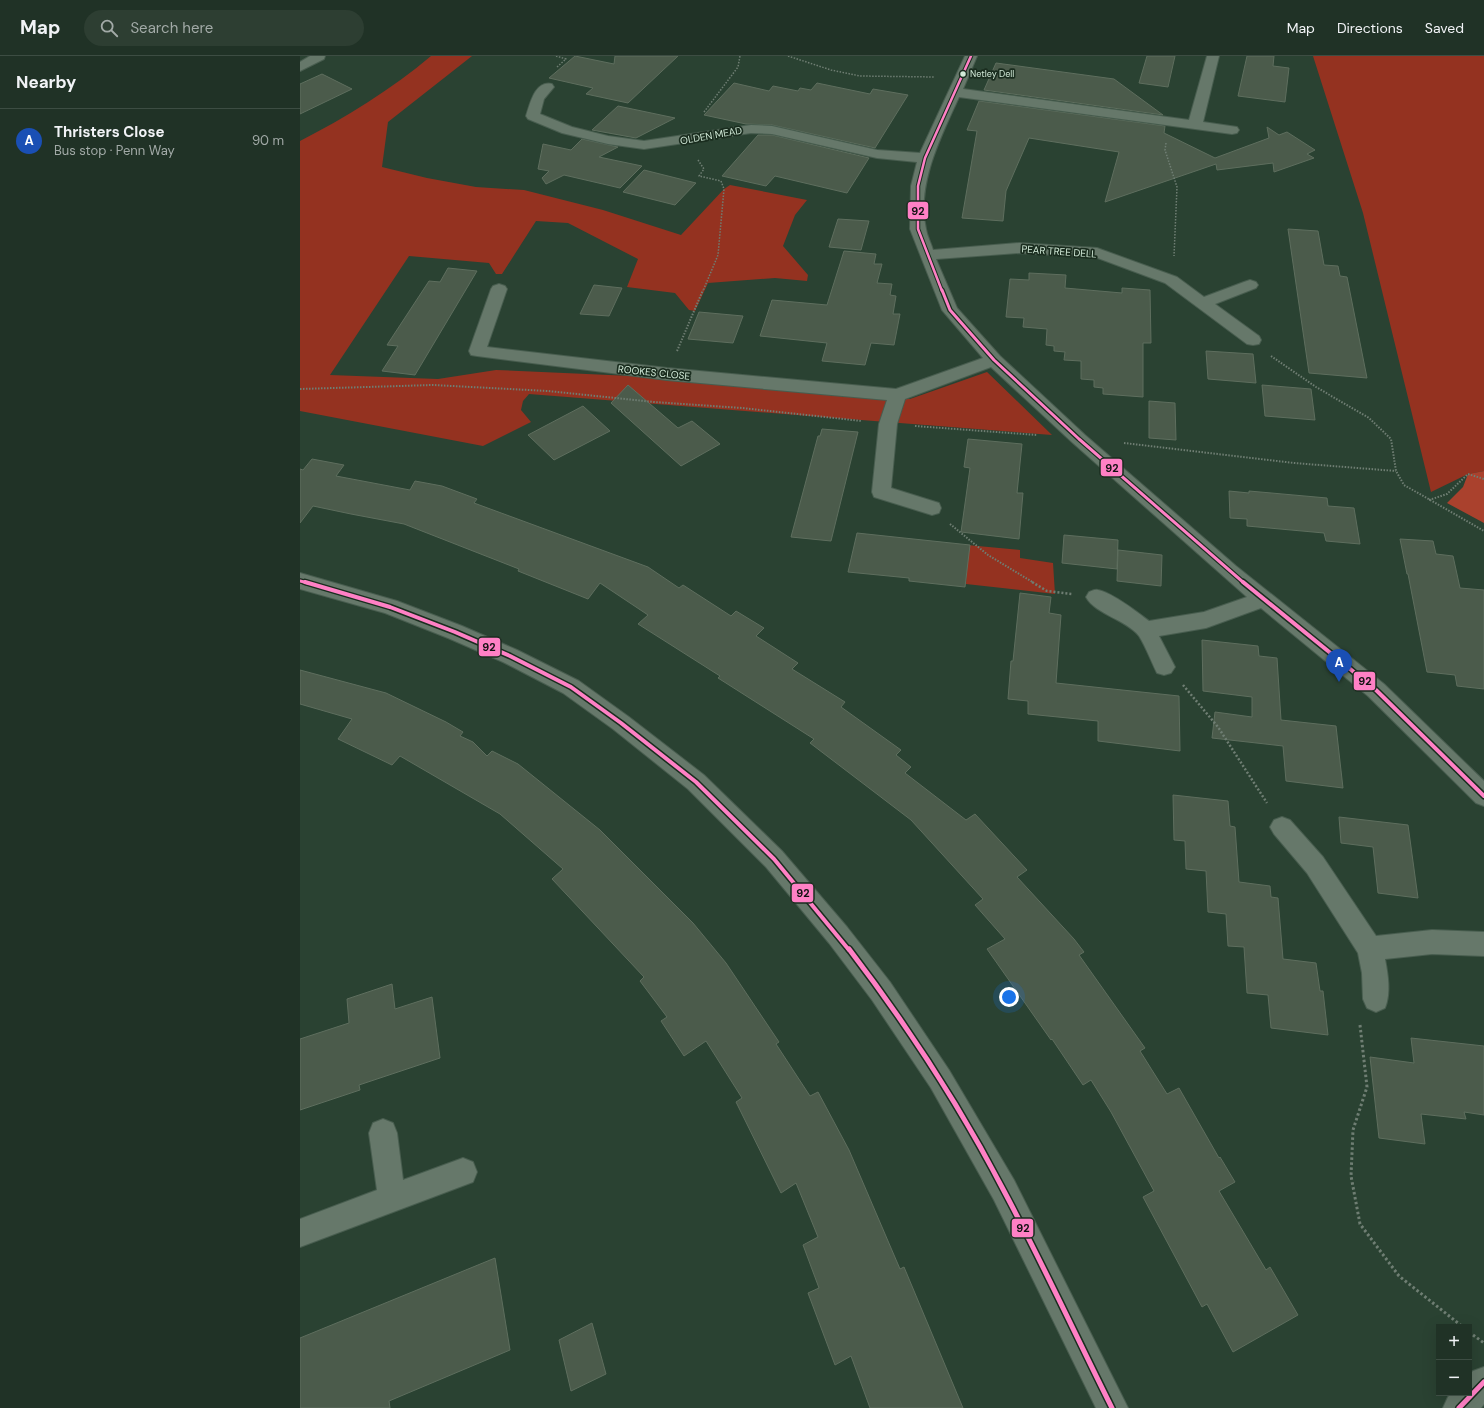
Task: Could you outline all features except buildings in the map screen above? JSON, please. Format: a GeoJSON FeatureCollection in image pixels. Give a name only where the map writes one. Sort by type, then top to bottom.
{"type":"FeatureCollection","features":[{"type":"Feature","properties":{"kind":"street"},"geometry":{"type":"LineString","coordinates":[[300,67],[319,56]]}},
{"type":"Feature","properties":{"kind":"street"},"geometry":{"type":"LineString","coordinates":[[971,56],[925,158],[918,186],[918,229],[950,310],[994,360],[1079,438],[1229,571],[1376,690],[1484,796]]}},
{"type":"Feature","properties":{"kind":"street"},"geometry":{"type":"LineString","coordinates":[[1196,125],[1213,56]]}},
{"type":"Feature","properties":{"kind":"street"},"geometry":{"type":"LineString","coordinates":[[957,86],[1171,122],[1232,130]]}},
{"type":"Feature","properties":{"kind":"street","name":"OLDEN MEAD"},"geometry":{"type":"LineString","coordinates":[[547,87],[538,98],[533,116],[566,130],[608,140],[644,145],[686,140],[751,129],[772,130],[877,154],[925,158]]}},
{"type":"Feature","properties":{"kind":"street","name":"PEAR TREE DELL"},"geometry":{"type":"LineString","coordinates":[[927,255],[1019,248],[1097,253],[1170,280],[1203,302],[1254,340]]}},
{"type":"Feature","properties":{"kind":"street"},"geometry":{"type":"LineString","coordinates":[[1203,302],[1250,286]]}},
{"type":"Feature","properties":{"kind":"street","name":"ROOKES CLOSE"},"geometry":{"type":"LineString","coordinates":[[499,289],[477,351],[667,374],[897,395],[994,360]]}},
{"type":"Feature","properties":{"kind":"street"},"geometry":{"type":"LineString","coordinates":[[897,395],[888,424],[882,492],[932,508]]}},
{"type":"Feature","properties":{"kind":"street"},"geometry":{"type":"LineString","coordinates":[[300,581],[390,607],[455,632],[510,656],[571,687],[622,723],[696,782],[774,859],[838,935],[881,991],[940,1079],[1004,1190],[1112,1408]]}},
{"type":"Feature","properties":{"kind":"street"},"geometry":{"type":"LineString","coordinates":[[1096,597],[1124,613],[1146,630],[1164,667]]}},
{"type":"Feature","properties":{"kind":"street"},"geometry":{"type":"LineString","coordinates":[[1146,630],[1206,620],[1263,598]]}},
{"type":"Feature","properties":{"kind":"street"},"geometry":{"type":"LineString","coordinates":[[1282,827],[1315,865],[1370,949],[1375,973],[1376,999]]}},
{"type":"Feature","properties":{"kind":"street"},"geometry":{"type":"LineString","coordinates":[[1370,949],[1432,942],[1484,944]]}},
{"type":"Feature","properties":{"kind":"street"},"geometry":{"type":"LineString","coordinates":[[383,1133],[392,1199]]}},
{"type":"Feature","properties":{"kind":"street"},"geometry":{"type":"LineString","coordinates":[[300,1233],[463,1172]]}},
{"type":"Feature","properties":{"kind":"path"},"geometry":{"type":"LineString","coordinates":[[654,402],[718,255],[724,189],[721,181],[699,176],[704,169],[686,140],[690,127],[712,104],[738,67],[740,56]]}},
{"type":"Feature","properties":{"kind":"path"},"geometry":{"type":"LineString","coordinates":[[788,56],[831,70],[860,76],[934,77],[957,86]]}},
{"type":"Feature","properties":{"kind":"path"},"geometry":{"type":"LineString","coordinates":[[1170,280],[1175,253],[1177,187],[1165,150],[1171,122]]}},
{"type":"Feature","properties":{"kind":"path"},"geometry":{"type":"LineString","coordinates":[[1254,340],[1271,356],[1316,387],[1369,418],[1391,439],[1396,471],[1404,485],[1484,531]]}},
{"type":"Feature","properties":{"kind":"path"},"geometry":{"type":"LineString","coordinates":[[300,389],[433,385],[548,391],[654,402],[742,408],[888,424],[1079,438],[1206,451],[1349,469],[1396,471]]}},
{"type":"Feature","properties":{"kind":"path"},"geometry":{"type":"LineString","coordinates":[[1429,500],[1440,497],[1453,490],[1468,474],[1484,479]]}},
{"type":"Feature","properties":{"kind":"path"},"geometry":{"type":"LineString","coordinates":[[932,508],[957,531],[988,555],[1047,591],[1096,597]]}},
{"type":"Feature","properties":{"kind":"path"},"geometry":{"type":"LineString","coordinates":[[1164,667],[1198,701],[1239,759],[1282,827]]}},
{"type":"Feature","properties":{"kind":"path"},"geometry":{"type":"LineString","coordinates":[[1376,999],[1358,1009],[1367,1087],[1353,1130],[1351,1176],[1360,1224],[1399,1276],[1459,1324]]}},
{"type":"Feature","properties":{"kind":"path"},"geometry":{"type":"LineString","coordinates":[[1472,1334],[1484,1343]]}},
{"type":"Feature","properties":{"kind":"shaded area"},"geometry":{"type":"Polygon","coordinates":[[[431,56],[472,56],[388,122],[382,167],[427,178],[476,187],[524,190],[603,210],[681,235],[724,189],[730,185],[807,200],[795,215],[783,246],[808,275],[807,281],[775,278],[708,283],[695,311],[689,310],[675,293],[627,287],[638,259],[568,223],[536,221],[502,274],[496,274],[489,263],[409,256],[330,375],[438,379],[496,370],[654,377],[910,399],[987,372],[1052,435],[529,394],[523,401],[521,410],[531,422],[483,446],[300,411],[300,141],[334,123],[368,102],[431,56]]]}},
{"type":"Feature","properties":{"kind":"shaded area"},"geometry":{"type":"Polygon","coordinates":[[[1313,56],[1484,56],[1484,471],[1468,474],[1431,492],[1363,213],[1313,56]]]}},
{"type":"Feature","properties":{"kind":"shaded area"},"geometry":{"type":"Polygon","coordinates":[[[1484,471],[1484,523],[1447,503],[1463,487],[1468,474],[1484,471]]]}},
{"type":"Feature","properties":{"kind":"shaded area"},"geometry":{"type":"Polygon","coordinates":[[[967,545],[1020,550],[1020,558],[1053,563],[1055,594],[966,584],[967,545]]]}},
{"type":"Feature","properties":{"kind":"transit line","name":"92"},"geometry":{"type":"LineString","coordinates":[[971,56],[925,158],[918,186],[918,229],[950,310],[994,360],[1079,439],[1229,571],[1376,690],[1484,796]]}},
{"type":"Feature","properties":{"kind":"transit line","name":"92"},"geometry":{"type":"LineString","coordinates":[[300,581],[390,607],[455,632],[510,656],[571,687],[621,723],[696,782],[774,859],[838,935],[881,991],[940,1079],[1004,1190],[1112,1408]]}},
{"type":"Feature","properties":{"kind":"transit line","name":"92"},"geometry":{"type":"LineString","coordinates":[[1459,1408],[1484,1382]]}},
{"type":"Feature","properties":{"kind":"place","name":"Netley Dell"},"geometry":{"type":"Point","coordinates":[963,74]}},
{"type":"Feature","properties":{"kind":"place","name":"Thristers Close"},"geometry":{"type":"Point","coordinates":[1339,682]}}]}
